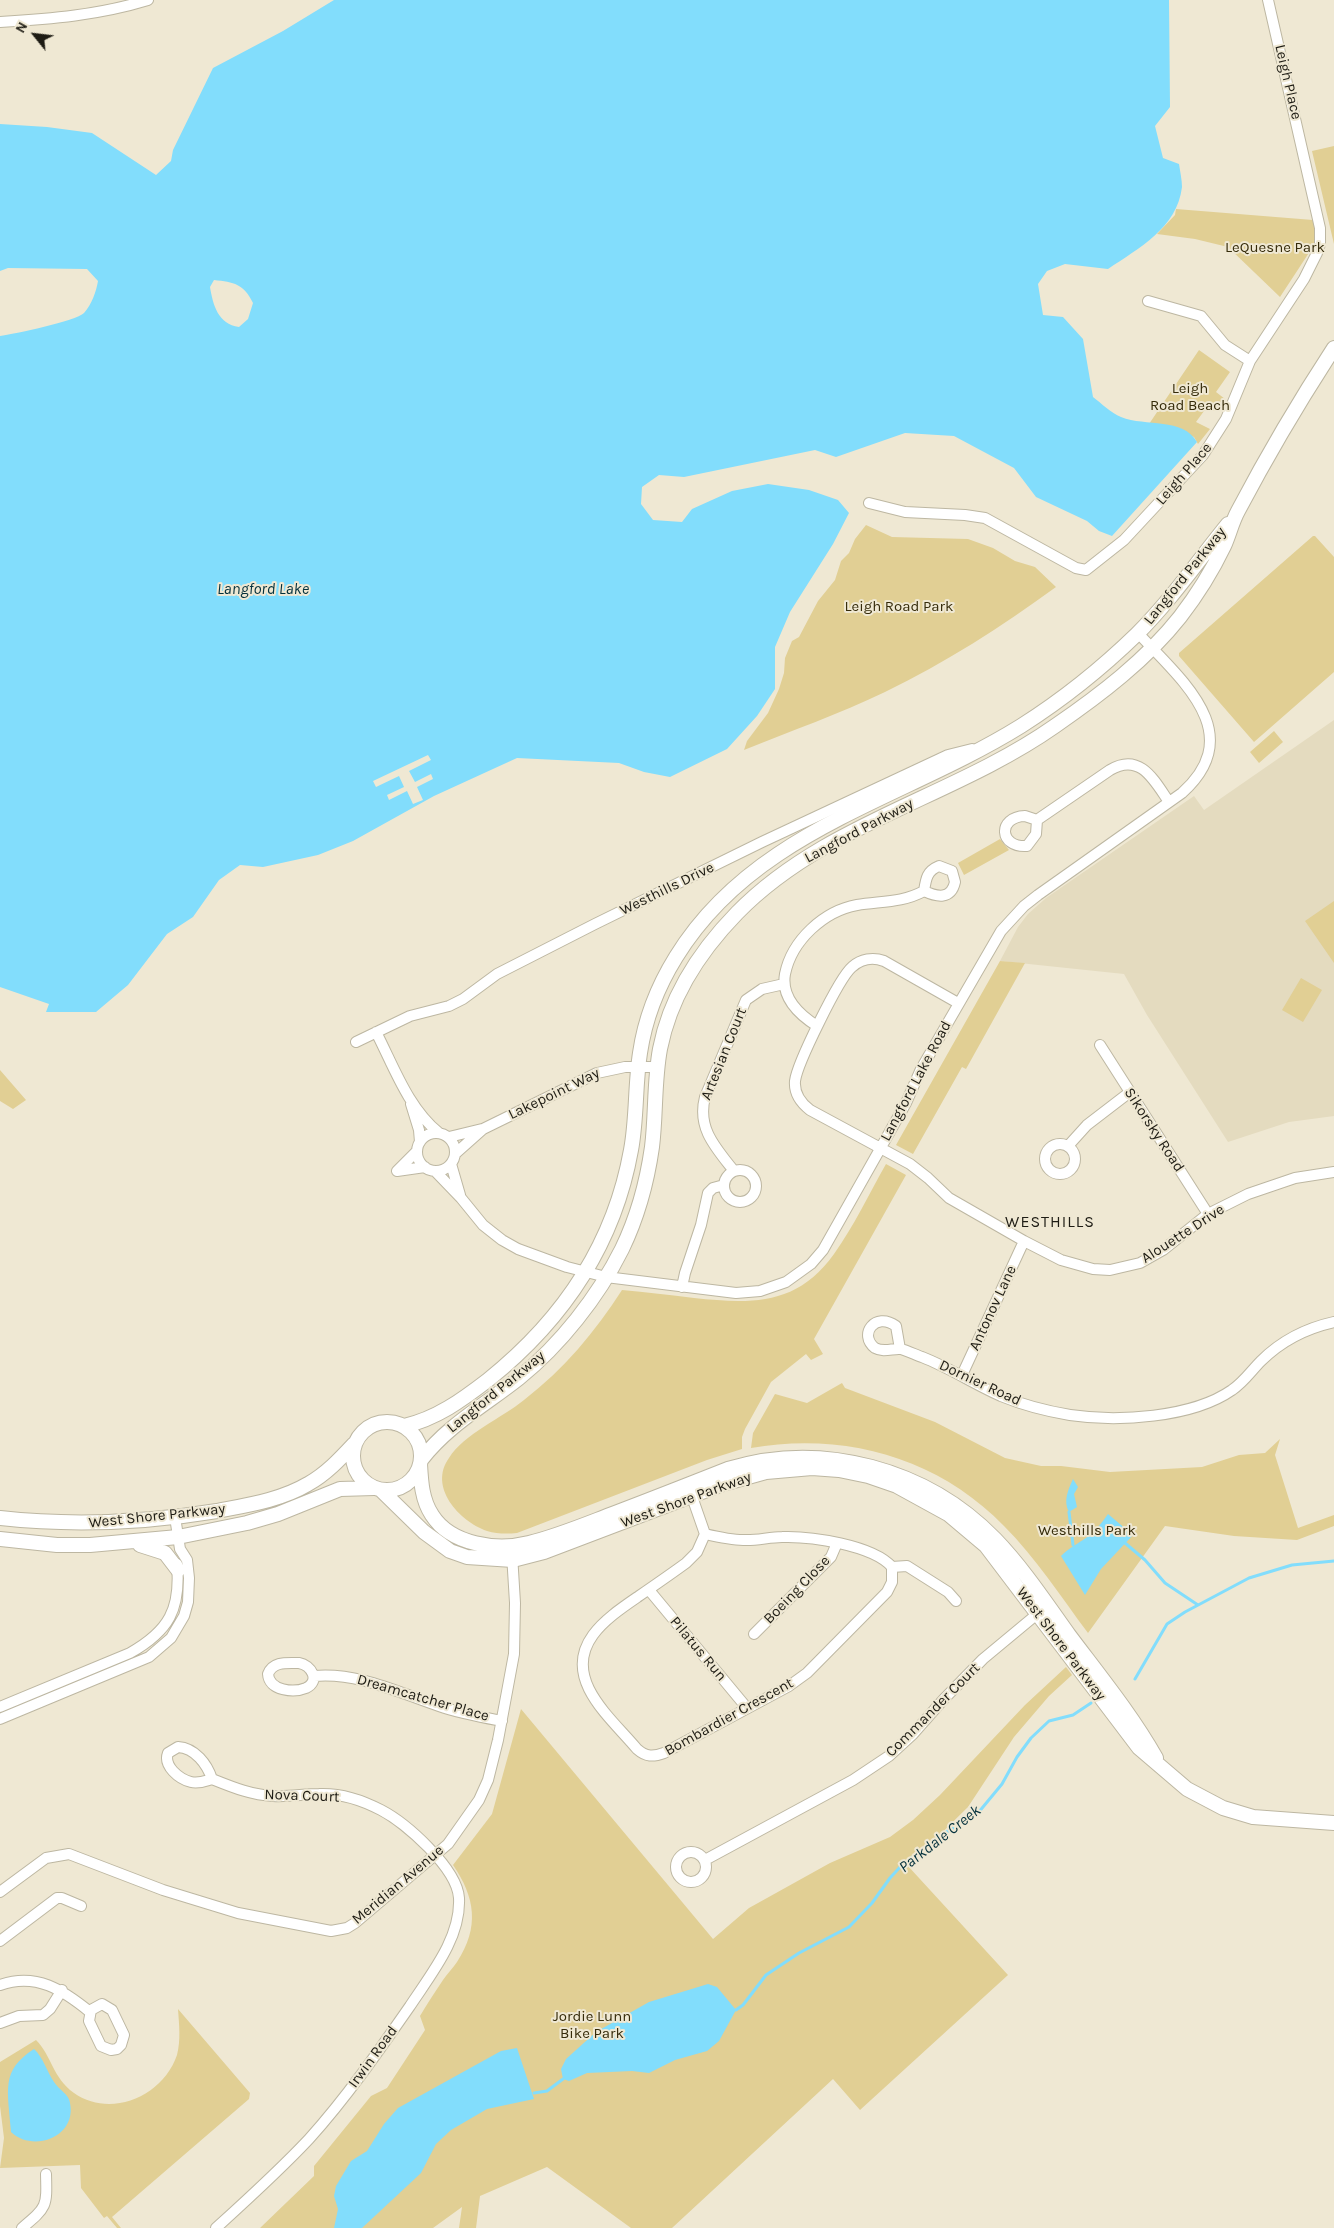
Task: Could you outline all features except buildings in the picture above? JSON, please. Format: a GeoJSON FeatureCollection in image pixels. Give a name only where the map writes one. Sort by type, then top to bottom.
{"type":"FeatureCollection","features":[{"type":"Feature","properties":{"kind":"main road","name":"Langford Parkway"},"geometry":{"type":"LineString","coordinates":[[404,1426],[429,1419],[443,1412],[510,1362],[553,1319],[586,1272],[611,1223],[624,1182],[632,1148],[640,1053],[650,1013],[661,984],[682,948],[722,900],[752,872],[817,829],[1019,727],[1055,703],[1138,632],[1178,588],[1236,514],[1334,348]]}},
{"type":"Feature","properties":{"kind":"main road","name":"Langford Parkway"},"geometry":{"type":"LineString","coordinates":[[420,1462],[450,1427],[503,1390],[538,1360],[564,1333],[606,1277],[623,1247],[645,1182],[652,1146],[658,1067],[668,1018],[685,980],[708,947],[731,920],[769,884],[795,864],[839,838],[989,765],[1053,728],[1093,698],[1152,648],[1180,617],[1207,578],[1224,546],[1236,514]]}},
{"type":"Feature","properties":{"kind":"main road"},"geometry":{"type":"LineString","coordinates":[[394,1423],[404,1426],[417,1441],[420,1462],[410,1482],[396,1489],[378,1489],[365,1483],[358,1475],[354,1466],[352,1455],[354,1444],[367,1428],[376,1424],[394,1423]]}},
{"type":"Feature","properties":{"kind":"main road","name":"West Shore Parkway"},"geometry":{"type":"LineString","coordinates":[[0,1518],[69,1524],[112,1523],[175,1517],[239,1507],[292,1492],[321,1476],[354,1444]]}},
{"type":"Feature","properties":{"kind":"main road","name":"West Shore Parkway"},"geometry":{"type":"LineString","coordinates":[[420,1462],[424,1500],[432,1516],[443,1528],[458,1538],[512,1553]]}},
{"type":"Feature","properties":{"kind":"main road","name":"West Shore Parkway"},"geometry":{"type":"LineString","coordinates":[[0,1539],[57,1545],[179,1543],[278,1514],[340,1489],[378,1489],[424,1532],[450,1551],[467,1557],[544,1552],[690,1490],[766,1472],[812,1468],[839,1470],[868,1476],[897,1486],[948,1514],[971,1532],[1043,1609],[1125,1709],[1161,1768],[1187,1789],[1223,1808],[1253,1816],[1334,1823]]}},
{"type":"Feature","properties":{"kind":"main road"},"geometry":{"type":"LineString","coordinates":[[132,1543],[157,1549],[165,1553],[178,1570]]}},
{"type":"Feature","properties":{"kind":"street"},"geometry":{"type":"LineString","coordinates":[[0,22],[84,16],[112,11],[148,0]]}},
{"type":"Feature","properties":{"kind":"street","name":"Leigh Place"},"geometry":{"type":"LineString","coordinates":[[869,504],[905,512],[985,518],[1076,568],[1086,570],[1124,540],[1203,455],[1226,419],[1250,361],[1304,278],[1317,253],[1321,236],[1268,0]]}},
{"type":"Feature","properties":{"kind":"street"},"geometry":{"type":"LineString","coordinates":[[1148,301],[1200,316],[1225,345],[1250,361]]}},
{"type":"Feature","properties":{"kind":"street","name":"Langford Lake Road"},"geometry":{"type":"LineString","coordinates":[[430,1169],[461,1198],[482,1225],[518,1249],[541,1259],[586,1272],[606,1277],[682,1287],[748,1293],[771,1288],[799,1275],[823,1250],[958,1003],[1001,931],[1024,906],[1182,793],[1198,776],[1208,752],[1209,729],[1207,719],[1199,701],[1138,632]]}},
{"type":"Feature","properties":{"kind":"street","name":"Westhills Drive"},"geometry":{"type":"LineString","coordinates":[[356,1042],[410,1016],[449,1006],[463,999],[497,974],[594,924],[762,842],[948,755],[984,746]]}},
{"type":"Feature","properties":{"kind":"street"},"geometry":{"type":"LineString","coordinates":[[1037,820],[1110,770],[1121,765],[1133,765],[1145,770],[1169,802]]}},
{"type":"Feature","properties":{"kind":"street"},"geometry":{"type":"LineString","coordinates":[[817,1026],[798,1012],[790,1000],[784,984],[788,963],[807,934],[826,918],[846,908],[895,901],[914,896],[924,890]]}},
{"type":"Feature","properties":{"kind":"street","name":"Alouette Drive"},"geometry":{"type":"LineString","coordinates":[[958,1003],[884,961],[868,959],[857,963],[847,972],[817,1026],[796,1076],[795,1086],[798,1097],[810,1110],[919,1170],[949,1198],[1061,1260],[1078,1266],[1102,1270],[1126,1268],[1151,1258],[1208,1214],[1248,1194],[1313,1174],[1334,1172]]}},
{"type":"Feature","properties":{"kind":"street","name":"Artesian Court"},"geometry":{"type":"LineString","coordinates":[[724,1185],[728,1196],[733,1200],[746,1200],[754,1192],[754,1179],[745,1171],[734,1171],[707,1135],[702,1113],[705,1096],[746,1000],[762,989],[784,984]]}},
{"type":"Feature","properties":{"kind":"street"},"geometry":{"type":"LineString","coordinates":[[376,1032],[409,1099],[419,1130],[419,1160],[430,1169]]}},
{"type":"Feature","properties":{"kind":"street","name":"Sikorsky Road"},"geometry":{"type":"LineString","coordinates":[[1100,1045],[1208,1214]]}},
{"type":"Feature","properties":{"kind":"street","name":"Lakepoint Way"},"geometry":{"type":"LineString","coordinates":[[449,1137],[483,1129],[597,1072],[620,1067],[658,1067]]}},
{"type":"Feature","properties":{"kind":"street"},"geometry":{"type":"LineString","coordinates":[[1068,1146],[1087,1125],[1130,1092]]}},
{"type":"Feature","properties":{"kind":"street"},"geometry":{"type":"LineString","coordinates":[[409,1099],[430,1126],[449,1137],[453,1142],[456,1153],[451,1164],[443,1170],[397,1171],[428,1134],[439,1132]]}},
{"type":"Feature","properties":{"kind":"street","name":"Lakepoint Way"},"geometry":{"type":"LineString","coordinates":[[456,1153],[483,1129]]}},
{"type":"Feature","properties":{"kind":"street","name":"Langford Lake Road"},"geometry":{"type":"LineString","coordinates":[[451,1164],[461,1198]]}},
{"type":"Feature","properties":{"kind":"street"},"geometry":{"type":"LineString","coordinates":[[682,1287],[701,1225],[708,1193],[713,1188],[724,1185],[728,1175],[734,1171]]}},
{"type":"Feature","properties":{"kind":"street","name":"Antonov Lane"},"geometry":{"type":"LineString","coordinates":[[962,1375],[1024,1241]]}},
{"type":"Feature","properties":{"kind":"street","name":"Dornier Road"},"geometry":{"type":"LineString","coordinates":[[900,1349],[949,1368],[1001,1396],[1051,1412],[1108,1418],[1160,1415],[1222,1396],[1242,1383],[1274,1349],[1308,1331],[1334,1322]]}},
{"type":"Feature","properties":{"kind":"street"},"geometry":{"type":"LineString","coordinates":[[690,1490],[705,1534],[742,1540],[782,1537],[837,1543],[875,1556],[892,1567],[907,1566],[948,1592],[956,1601]]}},
{"type":"Feature","properties":{"kind":"street"},"geometry":{"type":"LineString","coordinates":[[0,1707],[130,1654],[148,1643],[160,1632],[171,1617],[177,1600],[179,1543],[175,1517]]}},
{"type":"Feature","properties":{"kind":"street","name":"Bombardier Crescent"},"geometry":{"type":"LineString","coordinates":[[705,1534],[702,1545],[693,1558],[606,1618],[588,1642],[585,1653],[585,1678],[593,1697],[645,1756],[651,1757],[664,1753],[789,1686],[806,1673],[887,1592],[892,1582],[892,1567]]}},
{"type":"Feature","properties":{"kind":"street"},"geometry":{"type":"LineString","coordinates":[[0,1719],[135,1664],[161,1648],[179,1626],[188,1602],[189,1578],[187,1560],[179,1543]]}},
{"type":"Feature","properties":{"kind":"street","name":"Boeing Close"},"geometry":{"type":"LineString","coordinates":[[754,1634],[831,1557],[837,1543]]}},
{"type":"Feature","properties":{"kind":"street","name":"Meridian Avenue"},"geometry":{"type":"LineString","coordinates":[[0,1892],[46,1858],[69,1854],[163,1890],[212,1906],[266,1919],[331,1931],[347,1928],[355,1923],[436,1856],[458,1832],[479,1800],[488,1780],[502,1721],[514,1654],[516,1629],[512,1553]]}},
{"type":"Feature","properties":{"kind":"street","name":"Pilatus Run"},"geometry":{"type":"LineString","coordinates":[[648,1590],[747,1708]]}},
{"type":"Feature","properties":{"kind":"street","name":"Commander Court"},"geometry":{"type":"LineString","coordinates":[[705,1860],[853,1780],[889,1756],[913,1734],[976,1666],[1043,1609]]}},
{"type":"Feature","properties":{"kind":"street","name":"Dreamcatcher Place"},"geometry":{"type":"LineString","coordinates":[[314,1676],[330,1674],[375,1683],[440,1707],[502,1721]]}},
{"type":"Feature","properties":{"kind":"street","name":"Nova Court"},"geometry":{"type":"LineString","coordinates":[[212,1779],[255,1794],[287,1796],[338,1795],[363,1802],[398,1820],[436,1856]]}},
{"type":"Feature","properties":{"kind":"street","name":"Irwin Road"},"geometry":{"type":"LineString","coordinates":[[216,2228],[281,2167],[342,2100],[372,2061],[438,1964],[457,1922],[459,1896],[454,1880],[436,1856]]}},
{"type":"Feature","properties":{"kind":"street"},"geometry":{"type":"LineString","coordinates":[[0,1941],[57,1898],[62,1898],[81,1906]]}},
{"type":"Feature","properties":{"kind":"street"},"geometry":{"type":"LineString","coordinates":[[0,1985],[20,1980],[47,1983],[62,1990],[90,2012]]}},
{"type":"Feature","properties":{"kind":"street"},"geometry":{"type":"LineString","coordinates":[[0,2024],[19,2016],[43,2015],[50,2009],[62,1990]]}},
{"type":"Feature","properties":{"kind":"street"},"geometry":{"type":"LineString","coordinates":[[22,2228],[44,2208],[47,2198],[46,2174]]}},
{"type":"Feature","properties":{"kind":"shaded area"},"geometry":{"type":"Polygon","coordinates":[[[1334,720],[1334,1116],[1289,1122],[1228,1142],[1147,1015],[1124,974],[1000,961],[1018,927],[1028,914],[1046,898],[1194,796],[1204,810],[1334,720]]]}},
{"type":"Feature","properties":{"kind":"green space"},"geometry":{"type":"Polygon","coordinates":[[[1334,146],[1334,244],[1312,151],[1334,146]]]}},
{"type":"Feature","properties":{"kind":"green space","name":"LeQuesne Park"},"geometry":{"type":"Polygon","coordinates":[[[1176,209],[1313,220],[1318,239],[1280,297],[1228,247],[1195,239],[1157,234],[1175,215],[1176,209]]]}},
{"type":"Feature","properties":{"kind":"green space","name":"Leigh Road Beach"},"geometry":{"type":"Polygon","coordinates":[[[1199,350],[1230,372],[1216,392],[1225,399],[1217,411],[1204,411],[1196,422],[1210,429],[1198,444],[1194,437],[1149,424],[1199,350]]]}},
{"type":"Feature","properties":{"kind":"green space","name":"Leigh Road Park"},"geometry":{"type":"Polygon","coordinates":[[[866,525],[892,537],[968,539],[993,548],[1015,561],[1035,567],[1056,587],[972,644],[907,681],[850,708],[744,750],[747,741],[768,713],[779,689],[784,673],[785,658],[792,641],[799,637],[818,601],[835,580],[841,561],[849,553],[855,539],[866,525]]]}},
{"type":"Feature","properties":{"kind":"green space"},"geometry":{"type":"Polygon","coordinates":[[[1313,536],[1334,557],[1334,672],[1254,742],[1179,656],[1179,653],[1313,536]]]}},
{"type":"Feature","properties":{"kind":"green space"},"geometry":{"type":"Polygon","coordinates":[[[1274,731],[1283,742],[1259,763],[1250,752],[1274,731]]]}},
{"type":"Feature","properties":{"kind":"green space"},"geometry":{"type":"Polygon","coordinates":[[[1000,839],[1009,850],[964,875],[958,863],[1000,839]]]}},
{"type":"Feature","properties":{"kind":"green space"},"geometry":{"type":"Polygon","coordinates":[[[1334,901],[1334,963],[1305,921],[1334,901]]]}},
{"type":"Feature","properties":{"kind":"green space"},"geometry":{"type":"Polygon","coordinates":[[[1000,961],[1025,963],[966,1069],[962,1067],[913,1154],[896,1145],[1000,961]]]}},
{"type":"Feature","properties":{"kind":"green space"},"geometry":{"type":"Polygon","coordinates":[[[1301,978],[1322,990],[1303,1022],[1282,1010],[1301,978]]]}},
{"type":"Feature","properties":{"kind":"green space"},"geometry":{"type":"Polygon","coordinates":[[[0,1070],[26,1100],[13,1109],[0,1101],[0,1070]]]}},
{"type":"Feature","properties":{"kind":"green space"},"geometry":{"type":"Polygon","coordinates":[[[886,1164],[906,1175],[814,1339],[823,1354],[811,1360],[806,1354],[771,1382],[745,1429],[742,1437],[742,1449],[707,1460],[517,1533],[502,1534],[487,1531],[476,1526],[457,1511],[444,1491],[442,1480],[443,1469],[449,1458],[464,1441],[515,1407],[552,1376],[590,1335],[622,1290],[735,1301],[771,1298],[805,1284],[820,1271],[834,1254],[855,1221],[886,1164]]]}},
{"type":"Feature","properties":{"kind":"green space","name":"Westhills Park"},"geometry":{"type":"Polygon","coordinates":[[[842,1383],[845,1388],[935,1422],[1005,1458],[1041,1466],[1061,1466],[1110,1472],[1202,1467],[1239,1455],[1265,1453],[1280,1439],[1275,1455],[1298,1528],[1334,1515],[1334,1526],[1297,1540],[1234,1536],[1165,1526],[1088,1633],[1038,1564],[1016,1538],[978,1502],[949,1482],[919,1467],[887,1455],[854,1447],[786,1444],[751,1448],[753,1433],[775,1394],[807,1403],[842,1383]]]}},
{"type":"Feature","properties":{"kind":"green space","name":"Jordie Lunn Bike Park"},"geometry":{"type":"Polygon","coordinates":[[[1066,1667],[1072,1675],[1049,1696],[1014,1737],[968,1807],[908,1866],[1008,1975],[860,2110],[833,2079],[672,2228],[631,2228],[547,2167],[480,2196],[476,2228],[459,2228],[462,2207],[433,2228],[260,2228],[314,2176],[314,2166],[371,2096],[387,2088],[425,2030],[420,2016],[457,1962],[469,1937],[472,1924],[470,1901],[466,1889],[453,1865],[492,1814],[521,1709],[713,1939],[749,1908],[830,1863],[890,1837],[913,1820],[940,1795],[1025,1705],[1066,1667]]]}},
{"type":"Feature","properties":{"kind":"green space"},"geometry":{"type":"Polygon","coordinates":[[[178,2009],[250,2093],[249,2099],[112,2217],[121,2228],[117,2228],[107,2216],[104,2218],[81,2188],[80,2165],[0,2168],[4,2138],[0,2106],[0,2062],[36,2040],[46,2053],[61,2080],[74,2093],[88,2101],[104,2104],[134,2099],[148,2092],[160,2082],[170,2069],[177,2055],[178,2009]]]}},
{"type":"Feature","properties":{"kind":"water","name":"Langford Lake"},"geometry":{"type":"Polygon","coordinates":[[[334,0],[1169,0],[1170,107],[1155,126],[1163,158],[1179,164],[1182,187],[1179,201],[1173,214],[1155,236],[1108,269],[1065,264],[1047,271],[1038,284],[1043,315],[1063,317],[1083,339],[1093,397],[1121,417],[1183,429],[1191,434],[1197,442],[1112,536],[1099,531],[1087,521],[1036,497],[1014,468],[954,436],[905,433],[836,457],[815,450],[684,477],[659,475],[642,487],[641,504],[653,520],[682,522],[692,509],[732,491],[768,484],[809,490],[838,500],[849,513],[833,544],[790,612],[775,647],[775,689],[757,716],[727,749],[670,777],[644,772],[619,763],[517,758],[434,796],[353,841],[318,855],[263,867],[240,865],[219,880],[193,917],[167,934],[128,985],[96,1012],[46,1012],[49,1004],[0,987],[0,336],[44,327],[79,316],[89,306],[95,294],[98,281],[87,269],[8,268],[0,271],[0,124],[47,127],[92,133],[156,175],[171,161],[173,150],[213,68],[283,31],[334,0]],[[214,280],[210,287],[215,307],[221,318],[239,327],[248,319],[253,303],[246,292],[238,285],[214,280]]]}},
{"type":"Feature","properties":{"kind":"water"},"geometry":{"type":"Polygon","coordinates":[[[1073,1479],[1078,1487],[1074,1494],[1077,1507],[1069,1512],[1066,1500],[1073,1479]]]}},
{"type":"Feature","properties":{"kind":"water"},"geometry":{"type":"Polygon","coordinates":[[[1108,1514],[1133,1535],[1101,1569],[1085,1595],[1061,1556],[1090,1535],[1108,1514]]]}},
{"type":"Feature","properties":{"kind":"water"},"geometry":{"type":"Polygon","coordinates":[[[708,1984],[717,1987],[736,2010],[719,2041],[707,2051],[675,2060],[649,2073],[632,2071],[587,2073],[569,2081],[563,2079],[561,2069],[566,2059],[596,2032],[649,2002],[708,1984]]]}},
{"type":"Feature","properties":{"kind":"water"},"geometry":{"type":"Polygon","coordinates":[[[517,2048],[534,2099],[487,2109],[451,2130],[436,2144],[421,2173],[362,2228],[334,2228],[338,2209],[334,2196],[336,2186],[351,2161],[367,2151],[384,2124],[398,2108],[501,2051],[517,2048]]]}},
{"type":"Feature","properties":{"kind":"water"},"geometry":{"type":"Polygon","coordinates":[[[34,2049],[56,2085],[68,2097],[70,2103],[70,2115],[67,2125],[60,2133],[41,2141],[30,2141],[20,2138],[11,2132],[8,2093],[11,2074],[16,2065],[34,2049]]]}},
{"type":"Feature","properties":{"kind":"pier"},"geometry":{"type":"Polygon","coordinates":[[[428,755],[431,760],[409,771],[415,782],[431,774],[433,779],[417,787],[423,800],[413,804],[407,791],[389,800],[387,795],[404,787],[399,776],[376,787],[373,781],[428,755]]]}},
{"type":"Feature","properties":{"kind":"waterway"},"geometry":{"type":"LineString","coordinates":[[1069,1512],[1073,1545]]}},
{"type":"Feature","properties":{"kind":"waterway"},"geometry":{"type":"LineString","coordinates":[[1125,1543],[1145,1560],[1165,1583],[1198,1605]]}},
{"type":"Feature","properties":{"kind":"waterway","name":"Parkdale Creek"},"geometry":{"type":"LineString","coordinates":[[1135,1679],[1167,1624],[1185,1612],[1249,1578],[1292,1565],[1334,1561]]}},
{"type":"Feature","properties":{"kind":"waterway","name":"Parkdale Creek"},"geometry":{"type":"LineString","coordinates":[[736,2010],[743,2005],[766,1975],[799,1953],[849,1927],[872,1903],[901,1866],[940,1836],[978,1813],[1002,1784],[1017,1757],[1031,1738],[1049,1721],[1073,1715],[1091,1703]]}},
{"type":"Feature","properties":{"kind":"waterway","name":"Parkdale Creek"},"geometry":{"type":"LineString","coordinates":[[534,2093],[547,2091],[563,2079]]}},
{"type":"Feature","properties":{"kind":"district","name":"WESTHILLS"},"geometry":{"type":"Point","coordinates":[1050,1222]}}]}
